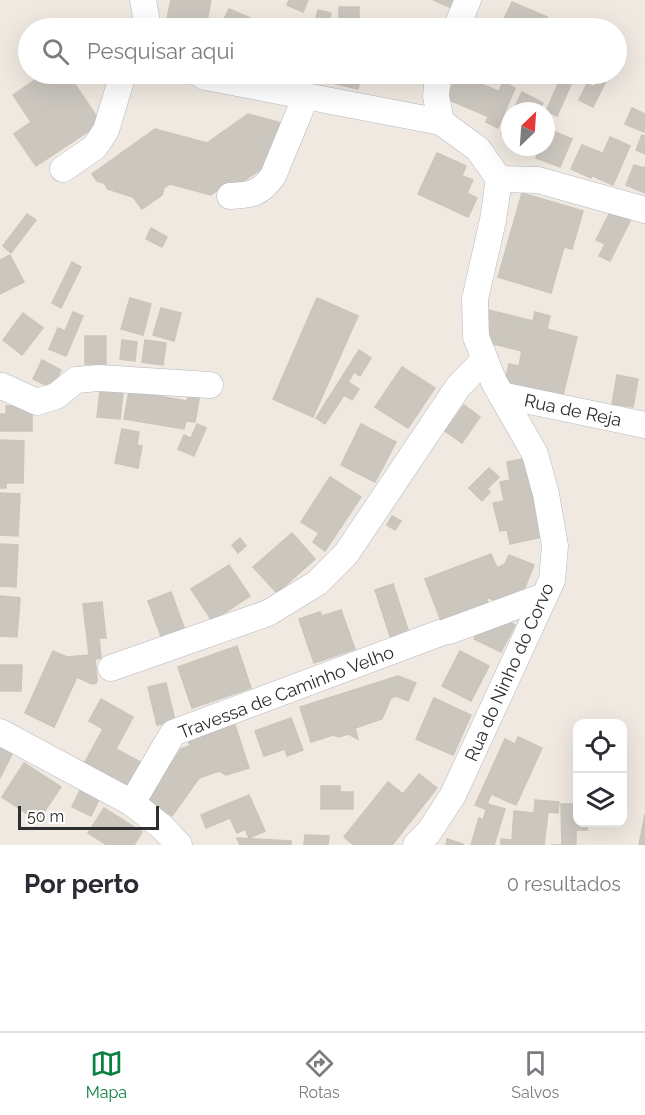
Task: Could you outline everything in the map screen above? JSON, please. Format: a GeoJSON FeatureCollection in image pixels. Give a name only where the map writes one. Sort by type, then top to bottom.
{"type":"FeatureCollection","features":[{"type":"Feature","properties":{"kind":"street"},"geometry":{"type":"LineString","coordinates":[[143,0],[146,18]]}},
{"type":"Feature","properties":{"kind":"street"},"geometry":{"type":"LineString","coordinates":[[460,18],[468,0]]}},
{"type":"Feature","properties":{"kind":"street"},"geometry":{"type":"LineString","coordinates":[[63,169],[95,147],[106,130],[120,84]]}},
{"type":"Feature","properties":{"kind":"street"},"geometry":{"type":"LineString","coordinates":[[243,84],[441,122],[478,149],[499,179],[538,180],[645,210]]}},
{"type":"Feature","properties":{"kind":"street"},"geometry":{"type":"LineString","coordinates":[[437,84],[436,96],[441,122]]}},
{"type":"Feature","properties":{"kind":"street"},"geometry":{"type":"LineString","coordinates":[[230,196],[251,195],[265,187],[273,176],[306,96]]}},
{"type":"Feature","properties":{"kind":"street","name":"Rua do Ninho do Corvo"},"geometry":{"type":"LineString","coordinates":[[416,845],[429,832],[453,795],[552,580],[555,546],[546,494],[535,454],[494,382],[476,337],[475,299],[493,220],[499,179]]}},
{"type":"Feature","properties":{"kind":"street"},"geometry":{"type":"LineString","coordinates":[[111,668],[268,613],[317,582],[346,554],[458,387],[485,359]]}},
{"type":"Feature","properties":{"kind":"street"},"geometry":{"type":"LineString","coordinates":[[1,386],[37,402],[56,396],[76,380],[99,378],[210,385]]}},
{"type":"Feature","properties":{"kind":"street","name":"Rua de Reja"},"geometry":{"type":"LineString","coordinates":[[501,395],[645,425]]}},
{"type":"Feature","properties":{"kind":"street","name":"Travessa de Caminho Velho"},"geometry":{"type":"LineString","coordinates":[[132,803],[173,733],[544,596]]}},
{"type":"Feature","properties":{"kind":"street"},"geometry":{"type":"LineString","coordinates":[[0,732],[132,803],[180,845]]}},
{"type":"Feature","properties":{"kind":"building"},"geometry":{"type":"Polygon","coordinates":[[[171,0],[211,0],[208,18],[167,18],[171,0]]]}},
{"type":"Feature","properties":{"kind":"building"},"geometry":{"type":"Polygon","coordinates":[[[289,0],[308,0],[303,12],[287,5],[289,0]]]}},
{"type":"Feature","properties":{"kind":"building"},"geometry":{"type":"Polygon","coordinates":[[[433,0],[455,0],[452,8],[433,0]]]}},
{"type":"Feature","properties":{"kind":"building"},"geometry":{"type":"Polygon","coordinates":[[[512,2],[547,17],[547,18],[505,18],[512,2]]]}},
{"type":"Feature","properties":{"kind":"building"},"geometry":{"type":"Polygon","coordinates":[[[339,7],[359,7],[359,18],[339,18],[339,7]]]}},
{"type":"Feature","properties":{"kind":"building"},"geometry":{"type":"Polygon","coordinates":[[[229,9],[250,18],[225,18],[229,9]]]}},
{"type":"Feature","properties":{"kind":"building"},"geometry":{"type":"Polygon","coordinates":[[[318,10],[331,13],[330,18],[316,18],[318,10]]]}},
{"type":"Feature","properties":{"kind":"building"},"geometry":{"type":"Polygon","coordinates":[[[29,84],[75,84],[101,123],[36,166],[14,134],[31,122],[13,95],[29,84]]]}},
{"type":"Feature","properties":{"kind":"building"},"geometry":{"type":"Polygon","coordinates":[[[337,84],[359,84],[358,89],[337,84]]]}},
{"type":"Feature","properties":{"kind":"building"},"geometry":{"type":"Polygon","coordinates":[[[453,84],[481,84],[498,91],[487,116],[447,99],[453,84]]]}},
{"type":"Feature","properties":{"kind":"building"},"geometry":{"type":"Polygon","coordinates":[[[502,84],[507,84],[515,88],[509,102],[501,102],[501,121],[498,128],[486,122],[502,84]]]}},
{"type":"Feature","properties":{"kind":"building"},"geometry":{"type":"Polygon","coordinates":[[[558,84],[571,84],[557,116],[555,115],[555,102],[550,102],[558,84]]]}},
{"type":"Feature","properties":{"kind":"building"},"geometry":{"type":"Polygon","coordinates":[[[587,84],[594,87],[595,84],[604,84],[593,107],[579,100],[587,84]]]}},
{"type":"Feature","properties":{"kind":"building"},"geometry":{"type":"Polygon","coordinates":[[[522,92],[541,102],[517,102],[522,92]]]}},
{"type":"Feature","properties":{"kind":"building"},"geometry":{"type":"Polygon","coordinates":[[[632,108],[645,114],[644,132],[625,124],[632,108]]]}},
{"type":"Feature","properties":{"kind":"building"},"geometry":{"type":"Polygon","coordinates":[[[248,114],[285,124],[272,161],[231,190],[222,187],[211,195],[170,184],[164,188],[162,195],[142,209],[133,197],[108,189],[92,174],[155,129],[207,143],[248,114]]]}},
{"type":"Feature","properties":{"kind":"building"},"geometry":{"type":"Polygon","coordinates":[[[555,132],[572,139],[560,167],[536,158],[537,156],[555,156],[555,132]]]}},
{"type":"Feature","properties":{"kind":"building"},"geometry":{"type":"Polygon","coordinates":[[[642,135],[645,136],[645,154],[636,150],[642,135]]]}},
{"type":"Feature","properties":{"kind":"building"},"geometry":{"type":"Polygon","coordinates":[[[610,137],[630,146],[613,185],[593,176],[610,137]]]}},
{"type":"Feature","properties":{"kind":"building"},"geometry":{"type":"Polygon","coordinates":[[[582,145],[602,153],[591,178],[571,169],[582,145]]]}},
{"type":"Feature","properties":{"kind":"building"},"geometry":{"type":"Polygon","coordinates":[[[437,153],[466,166],[462,176],[473,180],[467,193],[477,198],[468,217],[418,194],[437,153]]]}},
{"type":"Feature","properties":{"kind":"building"},"geometry":{"type":"Polygon","coordinates":[[[634,165],[644,168],[645,166],[645,193],[626,185],[634,165]]]}},
{"type":"Feature","properties":{"kind":"building"},"geometry":{"type":"Polygon","coordinates":[[[522,193],[583,211],[572,249],[564,247],[551,293],[498,277],[522,193]]]}},
{"type":"Feature","properties":{"kind":"building"},"geometry":{"type":"Polygon","coordinates":[[[612,208],[632,217],[610,261],[599,256],[605,244],[596,240],[612,208]]]}},
{"type":"Feature","properties":{"kind":"building"},"geometry":{"type":"Polygon","coordinates":[[[27,214],[36,220],[11,253],[3,246],[27,214]]]}},
{"type":"Feature","properties":{"kind":"building"},"geometry":{"type":"Polygon","coordinates":[[[151,228],[167,237],[162,247],[146,239],[151,228]]]}},
{"type":"Feature","properties":{"kind":"building"},"geometry":{"type":"Polygon","coordinates":[[[10,255],[24,282],[0,294],[0,260],[10,255]]]}},
{"type":"Feature","properties":{"kind":"building"},"geometry":{"type":"Polygon","coordinates":[[[72,262],[81,267],[61,308],[52,303],[72,262]]]}},
{"type":"Feature","properties":{"kind":"building"},"geometry":{"type":"Polygon","coordinates":[[[130,298],[151,304],[143,335],[121,329],[130,298]]]}},
{"type":"Feature","properties":{"kind":"building"},"geometry":{"type":"Polygon","coordinates":[[[317,298],[358,316],[313,417],[273,399],[317,298]]]}},
{"type":"Feature","properties":{"kind":"building"},"geometry":{"type":"Polygon","coordinates":[[[161,308],[181,313],[174,341],[153,335],[161,308]]]}},
{"type":"Feature","properties":{"kind":"building"},"geometry":{"type":"Polygon","coordinates":[[[488,310],[533,321],[535,312],[550,316],[547,329],[577,337],[562,399],[504,385],[509,364],[519,366],[522,351],[481,341],[488,310]]]}},
{"type":"Feature","properties":{"kind":"building"},"geometry":{"type":"Polygon","coordinates":[[[73,312],[83,316],[66,356],[49,349],[58,328],[65,331],[73,312]]]}},
{"type":"Feature","properties":{"kind":"building"},"geometry":{"type":"Polygon","coordinates":[[[23,313],[43,328],[22,355],[3,340],[23,313]]]}},
{"type":"Feature","properties":{"kind":"building"},"geometry":{"type":"Polygon","coordinates":[[[85,336],[106,336],[106,364],[85,364],[85,336]]]}},
{"type":"Feature","properties":{"kind":"building"},"geometry":{"type":"Polygon","coordinates":[[[122,340],[137,342],[135,361],[120,359],[122,340]]]}},
{"type":"Feature","properties":{"kind":"building"},"geometry":{"type":"Polygon","coordinates":[[[145,340],[166,343],[163,365],[142,362],[145,340]]]}},
{"type":"Feature","properties":{"kind":"building"},"geometry":{"type":"Polygon","coordinates":[[[359,350],[371,358],[360,376],[354,372],[348,382],[359,389],[352,400],[344,395],[325,424],[316,418],[359,350]]]}},
{"type":"Feature","properties":{"kind":"building"},"geometry":{"type":"Polygon","coordinates":[[[42,360],[61,370],[52,388],[33,379],[42,360]]]}},
{"type":"Feature","properties":{"kind":"building"},"geometry":{"type":"Polygon","coordinates":[[[402,367],[435,388],[408,428],[375,407],[402,367]]]}},
{"type":"Feature","properties":{"kind":"building"},"geometry":{"type":"Polygon","coordinates":[[[617,375],[638,379],[633,407],[612,404],[617,375]]]}},
{"type":"Feature","properties":{"kind":"building"},"geometry":{"type":"Polygon","coordinates":[[[100,390],[123,393],[120,419],[97,417],[100,390]]]}},
{"type":"Feature","properties":{"kind":"building"},"geometry":{"type":"Polygon","coordinates":[[[129,391],[187,401],[189,392],[200,394],[195,422],[186,421],[184,429],[124,419],[129,391]]]}},
{"type":"Feature","properties":{"kind":"building"},"geometry":{"type":"Polygon","coordinates":[[[464,405],[480,417],[462,443],[445,431],[464,405]]]}},
{"type":"Feature","properties":{"kind":"building"},"geometry":{"type":"Polygon","coordinates":[[[6,406],[32,406],[32,431],[0,431],[0,414],[6,414],[6,406]]]}},
{"type":"Feature","properties":{"kind":"building"},"geometry":{"type":"Polygon","coordinates":[[[197,424],[206,428],[194,456],[178,449],[184,435],[191,438],[197,424]]]}},
{"type":"Feature","properties":{"kind":"building"},"geometry":{"type":"Polygon","coordinates":[[[361,424],[396,442],[375,482],[341,465],[361,424]]]}},
{"type":"Feature","properties":{"kind":"building"},"geometry":{"type":"Polygon","coordinates":[[[122,429],[139,432],[137,445],[142,446],[138,468],[115,463],[122,429]]]}},
{"type":"Feature","properties":{"kind":"building"},"geometry":{"type":"Polygon","coordinates":[[[0,440],[24,441],[23,483],[6,483],[6,488],[0,488],[0,440]]]}},
{"type":"Feature","properties":{"kind":"building"},"geometry":{"type":"Polygon","coordinates":[[[528,458],[546,536],[510,544],[507,530],[500,531],[493,503],[504,501],[500,482],[510,480],[507,462],[528,458]]]}},
{"type":"Feature","properties":{"kind":"building"},"geometry":{"type":"Polygon","coordinates":[[[489,468],[499,477],[487,489],[490,492],[482,501],[469,488],[489,468]]]}},
{"type":"Feature","properties":{"kind":"building"},"geometry":{"type":"Polygon","coordinates":[[[330,477],[361,497],[325,551],[313,542],[319,533],[301,522],[330,477]]]}},
{"type":"Feature","properties":{"kind":"building"},"geometry":{"type":"Polygon","coordinates":[[[0,493],[20,494],[18,536],[0,535],[0,493]]]}},
{"type":"Feature","properties":{"kind":"building"},"geometry":{"type":"Polygon","coordinates":[[[392,516],[401,521],[395,530],[387,525],[392,516]]]}},
{"type":"Feature","properties":{"kind":"building"},"geometry":{"type":"Polygon","coordinates":[[[292,533],[315,559],[277,593],[253,567],[292,533]]]}},
{"type":"Feature","properties":{"kind":"building"},"geometry":{"type":"Polygon","coordinates":[[[240,538],[246,546],[238,553],[232,545],[240,538]]]}},
{"type":"Feature","properties":{"kind":"building"},"geometry":{"type":"Polygon","coordinates":[[[0,544],[18,545],[16,587],[0,586],[0,544]]]}},
{"type":"Feature","properties":{"kind":"building"},"geometry":{"type":"Polygon","coordinates":[[[491,554],[497,568],[505,564],[509,555],[534,565],[521,597],[512,593],[507,605],[486,597],[491,612],[443,626],[425,579],[491,554]]]}},
{"type":"Feature","properties":{"kind":"building"},"geometry":{"type":"Polygon","coordinates":[[[229,565],[250,596],[212,621],[191,589],[229,565]]]}},
{"type":"Feature","properties":{"kind":"building"},"geometry":{"type":"Polygon","coordinates":[[[393,584],[410,636],[392,642],[375,590],[393,584]]]}},
{"type":"Feature","properties":{"kind":"building"},"geometry":{"type":"Polygon","coordinates":[[[171,592],[185,630],[162,639],[148,601],[171,592]]]}},
{"type":"Feature","properties":{"kind":"building"},"geometry":{"type":"Polygon","coordinates":[[[0,596],[20,598],[17,637],[0,636],[0,596]]]}},
{"type":"Feature","properties":{"kind":"building"},"geometry":{"type":"Polygon","coordinates":[[[102,602],[106,638],[99,638],[101,658],[95,659],[96,683],[92,684],[77,677],[54,727],[25,713],[53,651],[67,657],[89,655],[83,604],[102,602]]]}},
{"type":"Feature","properties":{"kind":"building"},"geometry":{"type":"Polygon","coordinates":[[[341,610],[355,649],[314,663],[299,619],[320,612],[322,616],[341,610]]]}},
{"type":"Feature","properties":{"kind":"building"},"geometry":{"type":"Polygon","coordinates":[[[503,618],[515,625],[501,652],[474,639],[481,626],[503,618]]]}},
{"type":"Feature","properties":{"kind":"building"},"geometry":{"type":"Polygon","coordinates":[[[237,646],[251,688],[192,708],[178,667],[237,646]]]}},
{"type":"Feature","properties":{"kind":"building"},"geometry":{"type":"Polygon","coordinates":[[[460,651],[489,666],[471,701],[442,686],[460,651]]]}},
{"type":"Feature","properties":{"kind":"building"},"geometry":{"type":"Polygon","coordinates":[[[0,665],[22,665],[21,691],[0,691],[0,665]]]}},
{"type":"Feature","properties":{"kind":"building"},"geometry":{"type":"Polygon","coordinates":[[[398,676],[416,683],[408,701],[396,696],[391,698],[382,719],[355,728],[358,739],[348,734],[339,737],[333,735],[311,742],[300,707],[398,676]]]}},
{"type":"Feature","properties":{"kind":"building"},"geometry":{"type":"Polygon","coordinates":[[[166,683],[175,721],[157,725],[148,687],[166,683]]]}},
{"type":"Feature","properties":{"kind":"building"},"geometry":{"type":"Polygon","coordinates":[[[434,698],[471,715],[453,755],[416,739],[434,698]]]}},
{"type":"Feature","properties":{"kind":"building"},"geometry":{"type":"Polygon","coordinates":[[[101,699],[133,717],[116,749],[146,765],[133,788],[85,762],[103,729],[89,721],[101,699]]]}},
{"type":"Feature","properties":{"kind":"building"},"geometry":{"type":"Polygon","coordinates":[[[291,718],[303,750],[287,756],[285,749],[264,756],[255,731],[291,718]]]}},
{"type":"Feature","properties":{"kind":"building"},"geometry":{"type":"Polygon","coordinates":[[[235,725],[249,768],[226,775],[219,771],[199,778],[172,816],[147,799],[181,749],[190,746],[188,740],[235,725]]]}},
{"type":"Feature","properties":{"kind":"building"},"geometry":{"type":"Polygon","coordinates":[[[518,737],[542,748],[516,805],[491,794],[485,809],[475,805],[505,739],[515,744],[518,737]]]}},
{"type":"Feature","properties":{"kind":"building"},"geometry":{"type":"Polygon","coordinates":[[[0,748],[12,754],[0,778],[0,748]]]}},
{"type":"Feature","properties":{"kind":"building"},"geometry":{"type":"Polygon","coordinates":[[[24,763],[61,787],[38,821],[2,797],[24,763]]]}},
{"type":"Feature","properties":{"kind":"building"},"geometry":{"type":"Polygon","coordinates":[[[419,774],[437,788],[392,845],[354,845],[344,837],[388,782],[403,794],[419,774]]]}},
{"type":"Feature","properties":{"kind":"building"},"geometry":{"type":"Polygon","coordinates":[[[84,782],[103,791],[91,816],[72,807],[84,782]]]}},
{"type":"Feature","properties":{"kind":"building"},"geometry":{"type":"Polygon","coordinates":[[[321,786],[340,786],[340,792],[353,792],[353,809],[321,809],[321,786]]]}},
{"type":"Feature","properties":{"kind":"building"},"geometry":{"type":"Polygon","coordinates":[[[249,795],[265,831],[249,838],[245,829],[237,833],[230,818],[206,828],[201,815],[249,795]]]}},
{"type":"Feature","properties":{"kind":"building"},"geometry":{"type":"Polygon","coordinates":[[[535,800],[559,802],[558,813],[548,812],[544,845],[501,845],[501,839],[512,840],[514,811],[534,813],[535,800]]]}},
{"type":"Feature","properties":{"kind":"building"},"geometry":{"type":"Polygon","coordinates":[[[488,804],[505,809],[494,845],[471,845],[479,818],[483,820],[488,804]]]}},
{"type":"Feature","properties":{"kind":"building"},"geometry":{"type":"Polygon","coordinates":[[[561,804],[573,804],[573,827],[587,827],[587,830],[576,830],[576,845],[562,845],[561,804]]]}},
{"type":"Feature","properties":{"kind":"building"},"geometry":{"type":"Polygon","coordinates":[[[104,808],[142,832],[134,845],[107,845],[88,833],[104,808]]]}},
{"type":"Feature","properties":{"kind":"building"},"geometry":{"type":"Polygon","coordinates":[[[645,814],[645,845],[639,845],[645,814]]]}},
{"type":"Feature","properties":{"kind":"building"},"geometry":{"type":"Polygon","coordinates":[[[305,835],[329,836],[328,845],[304,845],[305,835]]]}},
{"type":"Feature","properties":{"kind":"building"},"geometry":{"type":"Polygon","coordinates":[[[237,838],[291,841],[291,845],[240,845],[237,838]]]}},
{"type":"Feature","properties":{"kind":"building"},"geometry":{"type":"Polygon","coordinates":[[[447,839],[463,844],[463,845],[446,845],[447,839]]]}}]}
